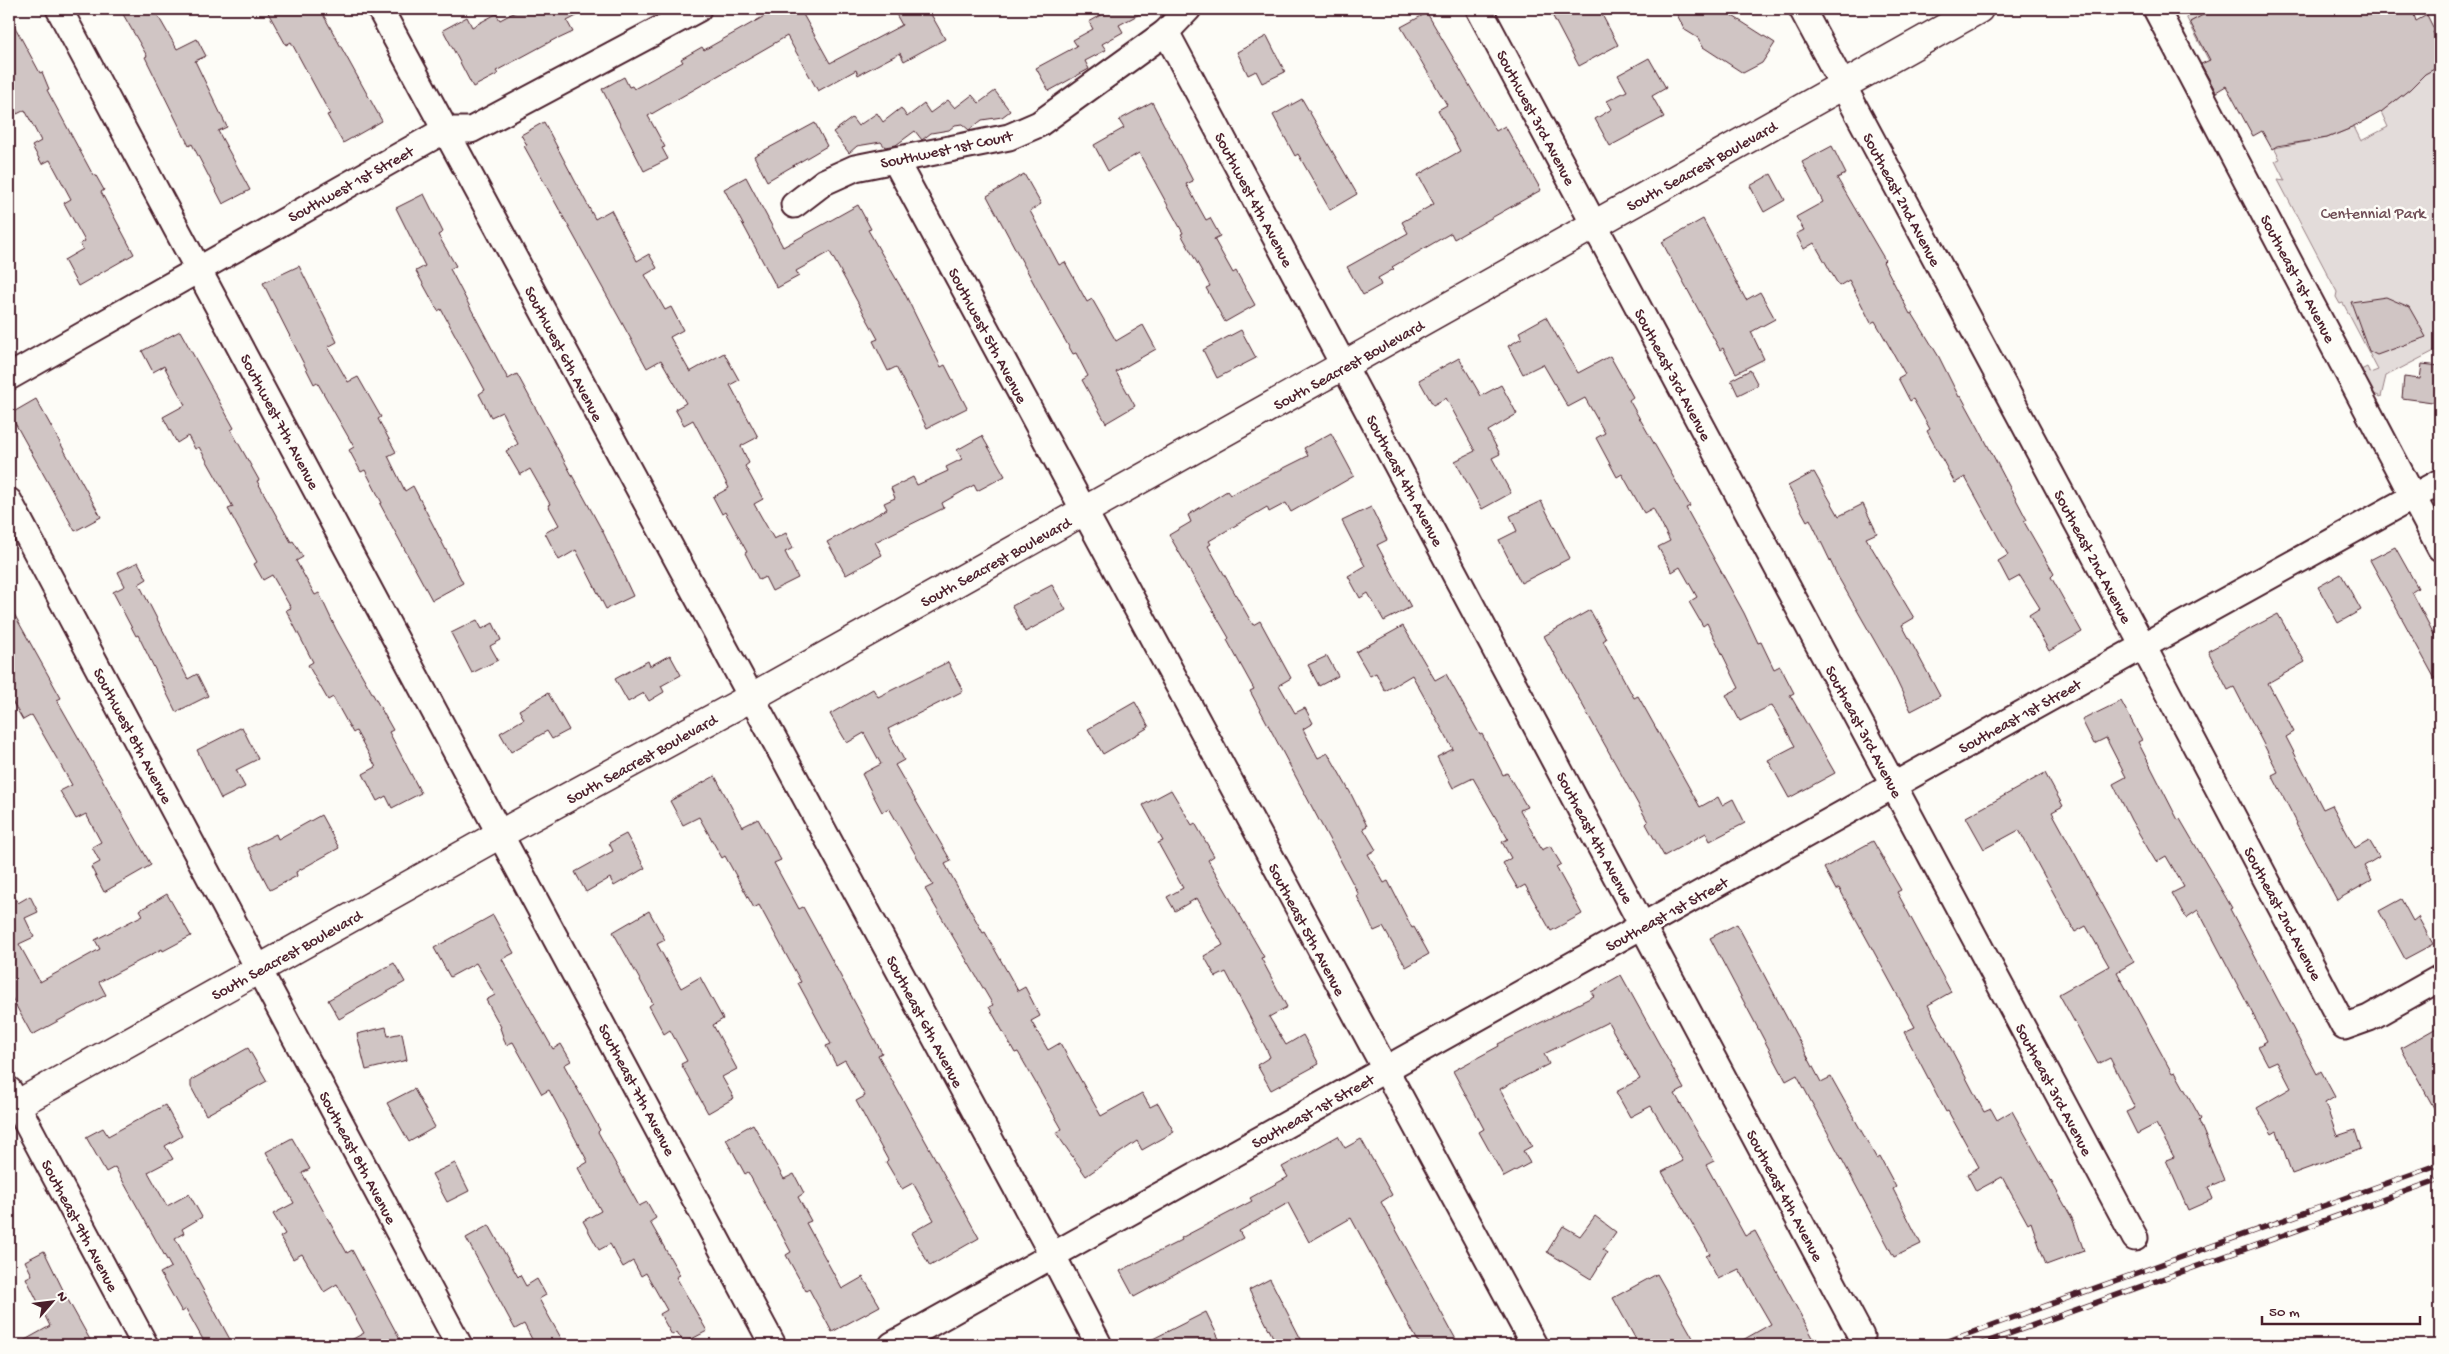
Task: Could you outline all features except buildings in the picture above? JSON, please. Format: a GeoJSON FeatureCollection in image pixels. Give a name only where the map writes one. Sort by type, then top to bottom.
{"type":"FeatureCollection","features":[{"type":"Feature","properties":{"kind":"street","name":"Southwest 7th Avenue"},"geometry":{"type":"LineString","coordinates":[[60,9],[502,833]]}},
{"type":"Feature","properties":{"kind":"street","name":"Southwest 6th Avenue"},"geometry":{"type":"LineString","coordinates":[[380,9],[752,698]]}},
{"type":"Feature","properties":{"kind":"street","name":"Southwest 1st Street"},"geometry":{"type":"LineString","coordinates":[[9,377],[445,130],[471,130],[698,9]]}},
{"type":"Feature","properties":{"kind":"street","name":"Southwest 1st Court"},"geometry":{"type":"LineString","coordinates":[[794,205],[810,191],[855,168],[1009,137],[1039,124],[1166,32],[1188,9]]}},
{"type":"Feature","properties":{"kind":"street","name":"Southwest 3rd Avenue"},"geometry":{"type":"LineString","coordinates":[[1479,9],[1595,225]]}},
{"type":"Feature","properties":{"kind":"street","name":"Southeast 2nd Avenue"},"geometry":{"type":"LineString","coordinates":[[1802,9],[2143,646],[2344,1027],[2369,1018],[2440,978]]}},
{"type":"Feature","properties":{"kind":"street","name":"South Seacrest Boulevard"},"geometry":{"type":"LineString","coordinates":[[11,1102],[259,969],[502,833],[752,698],[1979,9]]}},
{"type":"Feature","properties":{"kind":"street","name":"Southeast 1st Avenue"},"geometry":{"type":"LineString","coordinates":[[2156,9],[2440,548]]}},
{"type":"Feature","properties":{"kind":"street","name":"Southwest 4th Avenue"},"geometry":{"type":"LineString","coordinates":[[1166,32],[1345,366]]}},
{"type":"Feature","properties":{"kind":"street","name":"Southwest 5th Avenue"},"geometry":{"type":"LineString","coordinates":[[894,160],[1084,511]]}},
{"type":"Feature","properties":{"kind":"street","name":"Southeast 3rd Avenue"},"geometry":{"type":"LineString","coordinates":[[1595,225],[2135,1238]]}},
{"type":"Feature","properties":{"kind":"street","name":"Southeast 4th Avenue"},"geometry":{"type":"LineString","coordinates":[[1345,366],[1861,1336]]}},
{"type":"Feature","properties":{"kind":"street","name":"Southeast 1st Street"},"geometry":{"type":"LineString","coordinates":[[892,1345],[2440,482]]}},
{"type":"Feature","properties":{"kind":"street","name":"Southwest 8th Avenue"},"geometry":{"type":"LineString","coordinates":[[9,501],[259,969]]}},
{"type":"Feature","properties":{"kind":"street","name":"Southeast 5th Avenue"},"geometry":{"type":"LineString","coordinates":[[1084,511],[1534,1345]]}},
{"type":"Feature","properties":{"kind":"street","name":"Southeast 6th Avenue"},"geometry":{"type":"LineString","coordinates":[[752,698],[1053,1256],[1099,1345]]}},
{"type":"Feature","properties":{"kind":"street","name":"Southeast 7th Avenue"},"geometry":{"type":"LineString","coordinates":[[502,833],[773,1345]]}},
{"type":"Feature","properties":{"kind":"street","name":"Southeast 8th Avenue"},"geometry":{"type":"LineString","coordinates":[[259,969],[459,1345]]}},
{"type":"Feature","properties":{"kind":"street","name":"Southeast 9th Avenue"},"geometry":{"type":"LineString","coordinates":[[11,1102],[145,1345]]}},
{"type":"Feature","properties":{"kind":"green space"},"geometry":{"type":"Polygon","coordinates":[[[2182,9],[2205,9],[2207,13],[2190,22],[2213,59],[2209,61],[2182,9]]]}},
{"type":"Feature","properties":{"kind":"green space","name":"Centennial Park"},"geometry":{"type":"Polygon","coordinates":[[[2440,61],[2440,348],[2386,376],[2381,397],[2372,393],[2361,370],[2367,367],[2370,373],[2378,370],[2343,303],[2340,304],[2336,297],[2337,292],[2278,180],[2285,181],[2275,161],[2280,159],[2274,148],[2327,138],[2354,127],[2361,141],[2388,127],[2381,112],[2410,89],[2432,66],[2440,61]]]}},
{"type":"Feature","properties":{"kind":"railway"},"geometry":{"type":"LineString","coordinates":[[1937,1345],[2440,1164]]}},
{"type":"Feature","properties":{"kind":"railway"},"geometry":{"type":"LineString","coordinates":[[1978,1345],[2440,1179]]}}]}
